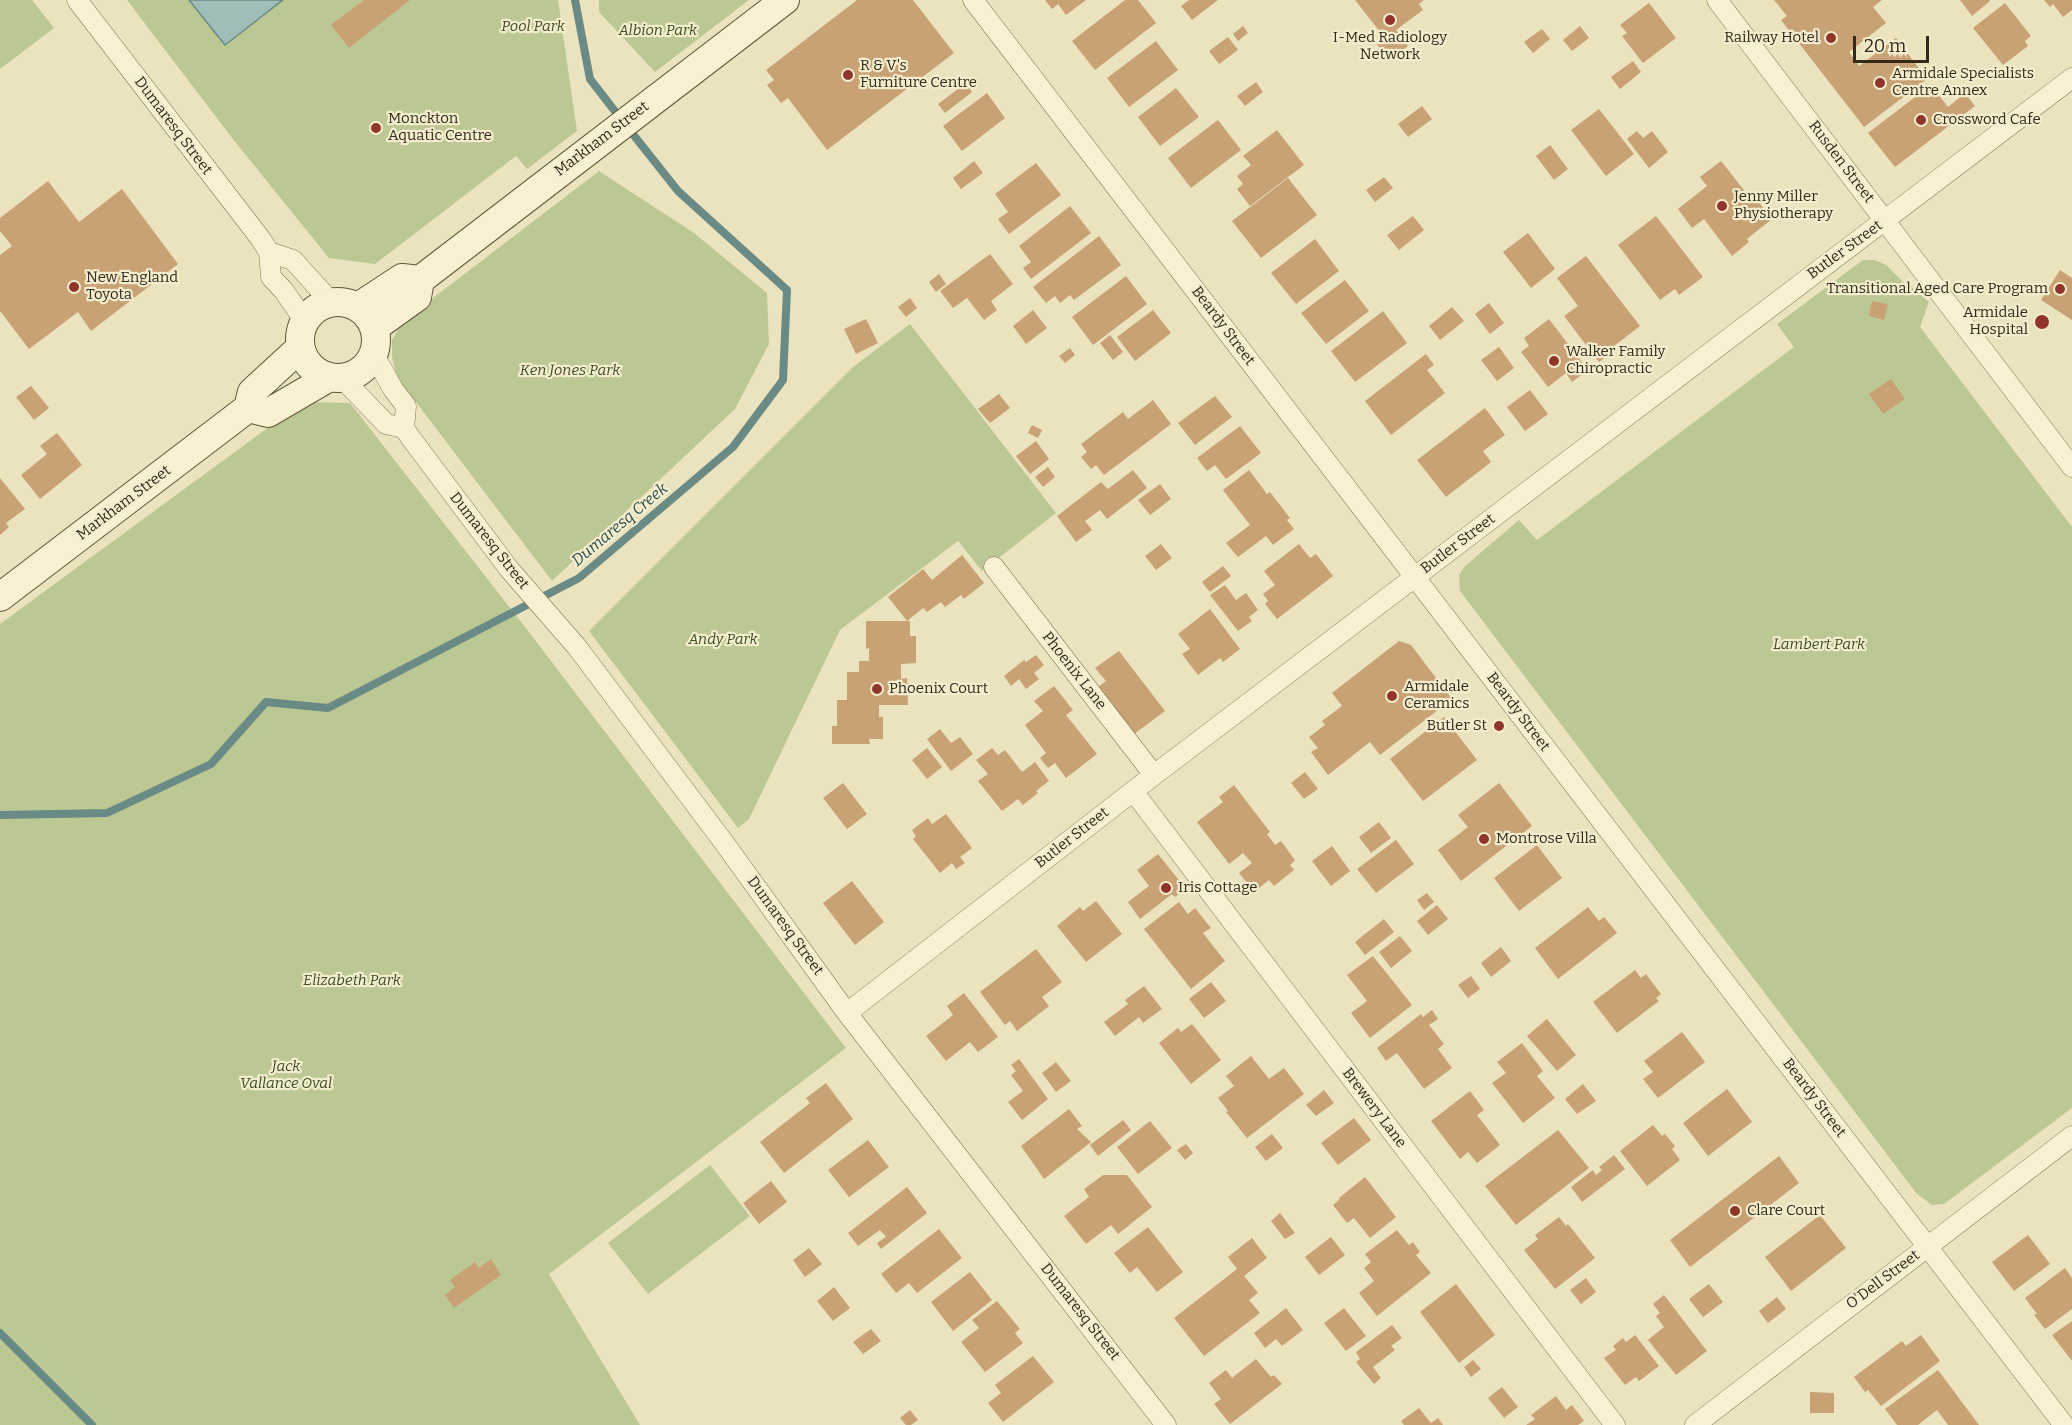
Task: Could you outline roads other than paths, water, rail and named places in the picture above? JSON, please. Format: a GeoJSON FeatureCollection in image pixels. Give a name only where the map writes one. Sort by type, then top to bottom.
{"type":"FeatureCollection","features":[{"type":"Feature","properties":{"kind":"street","name":"Dumaresq Street"},"geometry":{"type":"LineString","coordinates":[[77,0],[269,252],[271,277],[302,334]]}},
{"type":"Feature","properties":{"kind":"street","name":"Markham Street"},"geometry":{"type":"LineString","coordinates":[[359,323],[402,278],[420,280],[785,0]]}},
{"type":"Feature","properties":{"kind":"street","name":"Beardy Street"},"geometry":{"type":"LineString","coordinates":[[973,0],[2064,1425]]}},
{"type":"Feature","properties":{"kind":"street","name":"Rusden Street"},"geometry":{"type":"LineString","coordinates":[[1717,0],[2072,467]]}},
{"type":"Feature","properties":{"kind":"street","name":"Butler Street"},"geometry":{"type":"LineString","coordinates":[[847,1012],[1133,791],[2072,78]]}},
{"type":"Feature","properties":{"kind":"street","name":"Dumaresq Street"},"geometry":{"type":"LineString","coordinates":[[269,252],[293,260],[359,323],[393,389],[406,406],[404,428]]}},
{"type":"Feature","properties":{"kind":"street"},"geometry":{"type":"LineString","coordinates":[[248,408],[268,413],[335,378],[355,375],[366,366],[359,323],[315,308],[302,334],[305,361],[315,372],[335,378]]}},
{"type":"Feature","properties":{"kind":"street","name":"Markham Street"},"geometry":{"type":"LineString","coordinates":[[0,597],[248,408],[252,392],[302,334]]}},
{"type":"Feature","properties":{"kind":"street","name":"Dumaresq Street"},"geometry":{"type":"LineString","coordinates":[[335,378],[386,424],[404,428],[509,569],[577,647],[847,1012],[1166,1425]]}},
{"type":"Feature","properties":{"kind":"street","name":"Phoenix Lane"},"geometry":{"type":"LineString","coordinates":[[994,567],[1154,775]]}},
{"type":"Feature","properties":{"kind":"street","name":"Brewery Lane"},"geometry":{"type":"LineString","coordinates":[[1133,791],[1615,1425]]}},
{"type":"Feature","properties":{"kind":"street","name":"O'Dell Street"},"geometry":{"type":"LineString","coordinates":[[1695,1425],[2072,1136]]}},
{"type":"Feature","properties":{"kind":"water"},"geometry":{"type":"Polygon","coordinates":[[[189,0],[283,0],[225,45],[189,0]]]}},
{"type":"Feature","properties":{"kind":"waterway","name":"Dumaresq Creek"},"geometry":{"type":"LineString","coordinates":[[575,0],[590,79],[621,119]]}},
{"type":"Feature","properties":{"kind":"waterway","name":"Dumaresq Creek"},"geometry":{"type":"LineString","coordinates":[[0,815],[107,813],[211,764],[266,702],[328,708],[579,578],[733,447],[783,380],[787,290],[678,191],[628,128]]}},
{"type":"Feature","properties":{"kind":"waterway","name":"Dumaresq Creek"},"geometry":{"type":"LineString","coordinates":[[0,1333],[92,1425]]}},
{"type":"Feature","properties":{"kind":"place","name":"I-Med Radiology Network"},"geometry":{"type":"Point","coordinates":[1390,20]}},
{"type":"Feature","properties":{"kind":"place","name":"Railway Hotel"},"geometry":{"type":"Point","coordinates":[1831,38]}},
{"type":"Feature","properties":{"kind":"place","name":"R & V's Furniture Centre"},"geometry":{"type":"Point","coordinates":[848,75]}},
{"type":"Feature","properties":{"kind":"place","name":"Armidale Specialists Centre Annex"},"geometry":{"type":"Point","coordinates":[1880,83]}},
{"type":"Feature","properties":{"kind":"place","name":"Crossword Cafe"},"geometry":{"type":"Point","coordinates":[1921,120]}},
{"type":"Feature","properties":{"kind":"place","name":"Monckton Aquatic Centre"},"geometry":{"type":"Point","coordinates":[376,128]}},
{"type":"Feature","properties":{"kind":"place","name":"Jenny Miller Physiotherapy"},"geometry":{"type":"Point","coordinates":[1722,206]}},
{"type":"Feature","properties":{"kind":"place","name":"New England Toyota"},"geometry":{"type":"Point","coordinates":[74,287]}},
{"type":"Feature","properties":{"kind":"place","name":"Transitional Aged Care Program"},"geometry":{"type":"Point","coordinates":[2060,289]}},
{"type":"Feature","properties":{"kind":"place","name":"Armidale Hospital"},"geometry":{"type":"Point","coordinates":[2042,322]}},
{"type":"Feature","properties":{"kind":"place","name":"Walker Family Chiropractic"},"geometry":{"type":"Point","coordinates":[1554,361]}},
{"type":"Feature","properties":{"kind":"place","name":"Phoenix Court"},"geometry":{"type":"Point","coordinates":[877,689]}},
{"type":"Feature","properties":{"kind":"place","name":"Armidale Ceramics"},"geometry":{"type":"Point","coordinates":[1392,696]}},
{"type":"Feature","properties":{"kind":"place","name":"Butler St"},"geometry":{"type":"Point","coordinates":[1499,726]}},
{"type":"Feature","properties":{"kind":"place","name":"Montrose Villa"},"geometry":{"type":"Point","coordinates":[1484,839]}},
{"type":"Feature","properties":{"kind":"place","name":"Iris Cottage"},"geometry":{"type":"Point","coordinates":[1166,888]}},
{"type":"Feature","properties":{"kind":"place","name":"Clare Court"},"geometry":{"type":"Point","coordinates":[1735,1211]}},
{"type":"Feature","properties":{"kind":"park label","name":"Pool Park"},"geometry":{"type":"Point","coordinates":[533,27]}},
{"type":"Feature","properties":{"kind":"park label","name":"Albion Park"},"geometry":{"type":"Point","coordinates":[658,31]}},
{"type":"Feature","properties":{"kind":"park label","name":"Ken Jones Park"},"geometry":{"type":"Point","coordinates":[570,371]}},
{"type":"Feature","properties":{"kind":"park label","name":"Andy Park"},"geometry":{"type":"Point","coordinates":[723,640]}},
{"type":"Feature","properties":{"kind":"park label","name":"Lambert Park"},"geometry":{"type":"Point","coordinates":[1819,645]}},
{"type":"Feature","properties":{"kind":"park label","name":"Elizabeth Park"},"geometry":{"type":"Point","coordinates":[352,981]}},
{"type":"Feature","properties":{"kind":"park label","name":"Jack Vallance Oval"},"geometry":{"type":"Point","coordinates":[286,1076]}}]}
